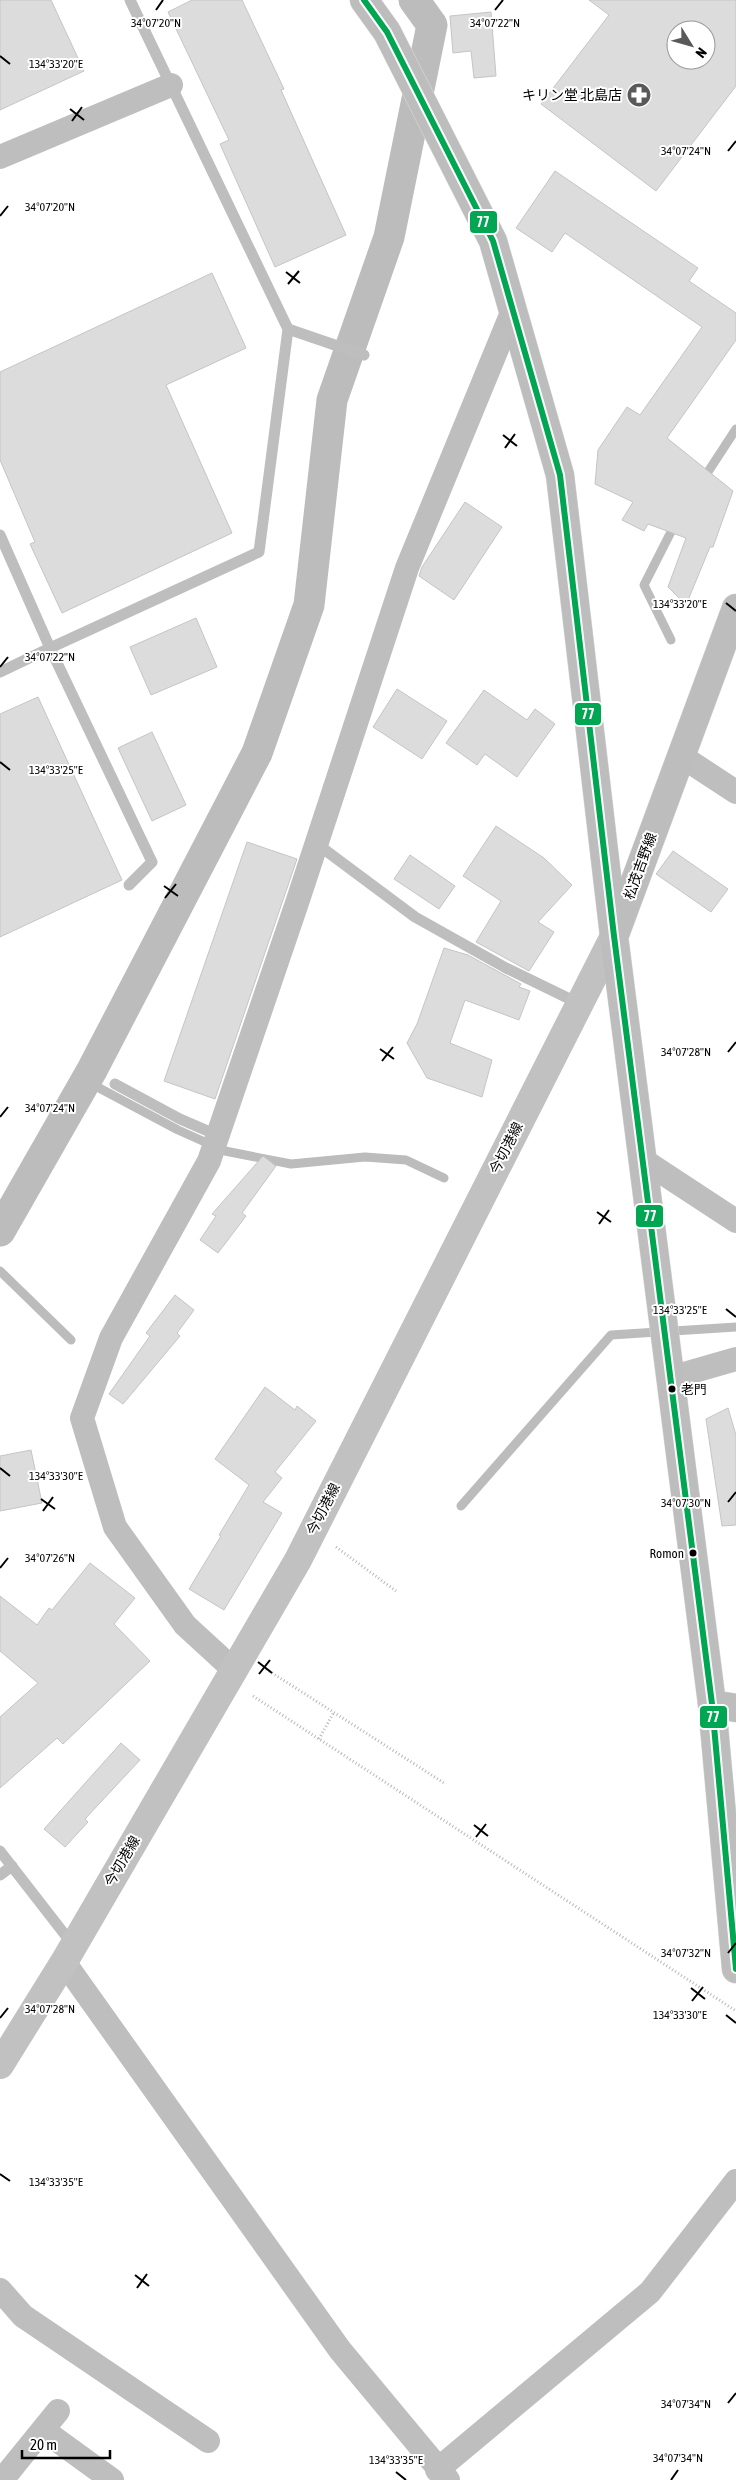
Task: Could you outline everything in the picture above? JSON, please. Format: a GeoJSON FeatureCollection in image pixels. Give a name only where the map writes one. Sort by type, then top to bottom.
{"type":"FeatureCollection","features":[{"type":"Feature","properties":{"kind":"main road"},"geometry":{"type":"LineString","coordinates":[[364,0],[387,32],[493,241],[560,475],[614,936]]}},
{"type":"Feature","properties":{"kind":"main road","name":"松茂吉野線"},"geometry":{"type":"LineString","coordinates":[[736,608],[614,936],[670,1378],[724,1706],[736,1969]]}},
{"type":"Feature","properties":{"kind":"main road","name":"今切港線"},"geometry":{"type":"LineString","coordinates":[[0,2065],[68,1954],[235,1668],[313,1530],[614,936]]}},
{"type":"Feature","properties":{"kind":"street"},"geometry":{"type":"LineString","coordinates":[[0,157],[171,85]]}},
{"type":"Feature","properties":{"kind":"street"},"geometry":{"type":"LineString","coordinates":[[235,1668],[185,1625],[115,1527],[82,1418],[111,1338],[209,1161],[407,568],[513,310]]}},
{"type":"Feature","properties":{"kind":"street"},"geometry":{"type":"LineString","coordinates":[[681,756],[736,792]]}},
{"type":"Feature","properties":{"kind":"street"},"geometry":{"type":"LineString","coordinates":[[643,1160],[736,1221]]}},
{"type":"Feature","properties":{"kind":"street"},"geometry":{"type":"LineString","coordinates":[[670,1378],[736,1359]]}},
{"type":"Feature","properties":{"kind":"street"},"geometry":{"type":"LineString","coordinates":[[68,1954],[340,2350],[442,2475],[650,2292],[736,2181]]}},
{"type":"Feature","properties":{"kind":"street"},"geometry":{"type":"LineString","coordinates":[[0,2290],[23,2316],[208,2440]]}},
{"type":"Feature","properties":{"kind":"street"},"geometry":{"type":"LineString","coordinates":[[2,2480],[58,2411]]}},
{"type":"Feature","properties":{"kind":"street"},"geometry":{"type":"LineString","coordinates":[[42,2430],[112,2480]]}},
{"type":"Feature","properties":{"kind":"lane"},"geometry":{"type":"LineString","coordinates":[[0,672],[259,552],[288,329],[130,0]]}},
{"type":"Feature","properties":{"kind":"lane"},"geometry":{"type":"LineString","coordinates":[[288,329],[364,355]]}},
{"type":"Feature","properties":{"kind":"lane"},"geometry":{"type":"LineString","coordinates":[[0,535],[50,648],[152,862],[129,885]]}},
{"type":"Feature","properties":{"kind":"lane"},"geometry":{"type":"LineString","coordinates":[[316,844],[415,917],[506,968],[580,1004]]}},
{"type":"Feature","properties":{"kind":"lane"},"geometry":{"type":"LineString","coordinates":[[115,1084],[180,1120],[217,1136]]}},
{"type":"Feature","properties":{"kind":"lane"},"geometry":{"type":"LineString","coordinates":[[0,1851],[12,1866],[68,1954]]}},
{"type":"Feature","properties":{"kind":"lane"},"geometry":{"type":"LineString","coordinates":[[0,1875],[12,1866]]}},
{"type":"Feature","properties":{"kind":"path"},"geometry":{"type":"LineString","coordinates":[[313,1530],[396,1592]]}},
{"type":"Feature","properties":{"kind":"path"},"geometry":{"type":"LineString","coordinates":[[235,1668],[334,1712],[444,1783]]}},
{"type":"Feature","properties":{"kind":"path"},"geometry":{"type":"LineString","coordinates":[[235,1668],[319,1739],[736,2011]]}},
{"type":"Feature","properties":{"kind":"path"},"geometry":{"type":"LineString","coordinates":[[319,1739],[334,1712]]}},
{"type":"Feature","properties":{"kind":"building"},"geometry":{"type":"Polygon","coordinates":[[[0,0],[51,0],[84,71],[0,110],[0,0]]]}},
{"type":"Feature","properties":{"kind":"building"},"geometry":{"type":"Polygon","coordinates":[[[192,0],[242,0],[284,89],[281,90],[346,235],[275,267],[220,144],[229,140],[168,12],[192,0]]]}},
{"type":"Feature","properties":{"kind":"building","name":"キリン堂 北島店"},"geometry":{"type":"Polygon","coordinates":[[[589,0],[736,0],[736,86],[656,191],[541,104],[609,15],[589,0]]]}},
{"type":"Feature","properties":{"kind":"building"},"geometry":{"type":"Polygon","coordinates":[[[491,12],[496,76],[474,78],[471,51],[453,53],[450,16],[491,12]]]}},
{"type":"Feature","properties":{"kind":"building"},"geometry":{"type":"Polygon","coordinates":[[[555,171],[698,268],[689,281],[736,313],[736,340],[667,438],[733,491],[713,547],[710,547],[686,605],[668,587],[686,538],[648,524],[644,531],[622,520],[633,502],[595,484],[598,450],[627,407],[640,415],[702,327],[565,233],[552,252],[516,228],[555,171]]]}},
{"type":"Feature","properties":{"kind":"building"},"geometry":{"type":"Polygon","coordinates":[[[212,273],[246,348],[166,385],[232,533],[62,613],[30,544],[35,542],[0,460],[0,372],[212,273]]]}},
{"type":"Feature","properties":{"kind":"building"},"geometry":{"type":"Polygon","coordinates":[[[465,502],[502,527],[454,600],[419,576],[422,567],[465,502]]]}},
{"type":"Feature","properties":{"kind":"building"},"geometry":{"type":"Polygon","coordinates":[[[196,618],[217,667],[151,695],[130,647],[196,618]]]}},
{"type":"Feature","properties":{"kind":"building"},"geometry":{"type":"Polygon","coordinates":[[[397,689],[447,721],[422,759],[373,727],[397,689]]]}},
{"type":"Feature","properties":{"kind":"building"},"geometry":{"type":"Polygon","coordinates":[[[484,690],[527,720],[535,709],[555,724],[517,777],[485,754],[477,765],[446,743],[484,690]]]}},
{"type":"Feature","properties":{"kind":"building"},"geometry":{"type":"Polygon","coordinates":[[[38,697],[122,880],[0,937],[0,714],[38,697]]]}},
{"type":"Feature","properties":{"kind":"building"},"geometry":{"type":"Polygon","coordinates":[[[152,732],[186,805],[152,821],[118,748],[152,732]]]}},
{"type":"Feature","properties":{"kind":"building"},"geometry":{"type":"Polygon","coordinates":[[[496,826],[544,858],[572,885],[538,922],[554,932],[529,971],[476,942],[501,901],[463,876],[496,826]]]}},
{"type":"Feature","properties":{"kind":"building"},"geometry":{"type":"Polygon","coordinates":[[[247,842],[297,859],[215,1099],[164,1081],[247,842]]]}},
{"type":"Feature","properties":{"kind":"building"},"geometry":{"type":"Polygon","coordinates":[[[673,851],[728,889],[711,912],[656,874],[673,851]]]}},
{"type":"Feature","properties":{"kind":"building"},"geometry":{"type":"Polygon","coordinates":[[[410,855],[455,886],[439,909],[394,879],[410,855]]]}},
{"type":"Feature","properties":{"kind":"building"},"geometry":{"type":"Polygon","coordinates":[[[444,948],[468,955],[521,984],[519,987],[530,991],[519,1020],[465,1000],[450,1043],[492,1060],[482,1097],[427,1078],[407,1043],[417,1024],[444,948]]]}},
{"type":"Feature","properties":{"kind":"building"},"geometry":{"type":"Polygon","coordinates":[[[263,1156],[276,1166],[242,1213],[246,1216],[218,1253],[200,1240],[216,1216],[212,1214],[263,1156]]]}},
{"type":"Feature","properties":{"kind":"building"},"geometry":{"type":"Polygon","coordinates":[[[175,1295],[194,1310],[177,1333],[180,1336],[123,1404],[109,1394],[150,1336],[146,1333],[175,1295]]]}},
{"type":"Feature","properties":{"kind":"building"},"geometry":{"type":"Polygon","coordinates":[[[265,1387],[295,1410],[297,1406],[316,1421],[275,1472],[282,1478],[263,1502],[282,1513],[224,1610],[189,1589],[249,1485],[215,1459],[265,1387]]]}},
{"type":"Feature","properties":{"kind":"building"},"geometry":{"type":"Polygon","coordinates":[[[728,1408],[736,1435],[736,1525],[722,1526],[706,1419],[728,1408]]]}},
{"type":"Feature","properties":{"kind":"building"},"geometry":{"type":"Polygon","coordinates":[[[31,1450],[42,1503],[0,1511],[0,1456],[31,1450]]]}},
{"type":"Feature","properties":{"kind":"building"},"geometry":{"type":"Polygon","coordinates":[[[90,1563],[135,1598],[114,1624],[150,1661],[63,1744],[57,1738],[0,1788],[0,1717],[38,1683],[0,1651],[0,1596],[37,1625],[49,1608],[52,1610],[90,1563]]]}},
{"type":"Feature","properties":{"kind":"building"},"geometry":{"type":"Polygon","coordinates":[[[121,1743],[140,1760],[85,1819],[88,1822],[65,1847],[44,1829],[121,1743]]]}},
{"type":"Feature","properties":{"kind":"waterway"},"geometry":{"type":"LineString","coordinates":[[0,1231],[92,1070],[257,753],[309,605],[332,400],[389,237],[432,25],[414,0]]}},
{"type":"Feature","properties":{"kind":"waterway"},"geometry":{"type":"LineString","coordinates":[[702,481],[736,429]]}},
{"type":"Feature","properties":{"kind":"waterway"},"geometry":{"type":"LineString","coordinates":[[671,640],[644,585],[676,522]]}},
{"type":"Feature","properties":{"kind":"waterway"},"geometry":{"type":"LineString","coordinates":[[86,1081],[178,1130],[225,1151],[291,1164],[365,1157],[406,1160],[444,1178]]}},
{"type":"Feature","properties":{"kind":"waterway"},"geometry":{"type":"LineString","coordinates":[[0,1271],[71,1340]]}},
{"type":"Feature","properties":{"kind":"waterway"},"geometry":{"type":"LineString","coordinates":[[461,1506],[611,1335],[736,1327]]}},
{"type":"Feature","properties":{"kind":"transit line","name":"77"},"geometry":{"type":"LineString","coordinates":[[364,0],[387,32],[493,241],[560,475],[614,936],[712,1704],[736,1969]]}},
{"type":"Feature","properties":{"kind":"place","name":"キリン堂 北島店"},"geometry":{"type":"Point","coordinates":[639,95]}},
{"type":"Feature","properties":{"kind":"place","name":"老門"},"geometry":{"type":"Point","coordinates":[672,1389]}},
{"type":"Feature","properties":{"kind":"place","name":"Romon"},"geometry":{"type":"Point","coordinates":[693,1553]}}]}
